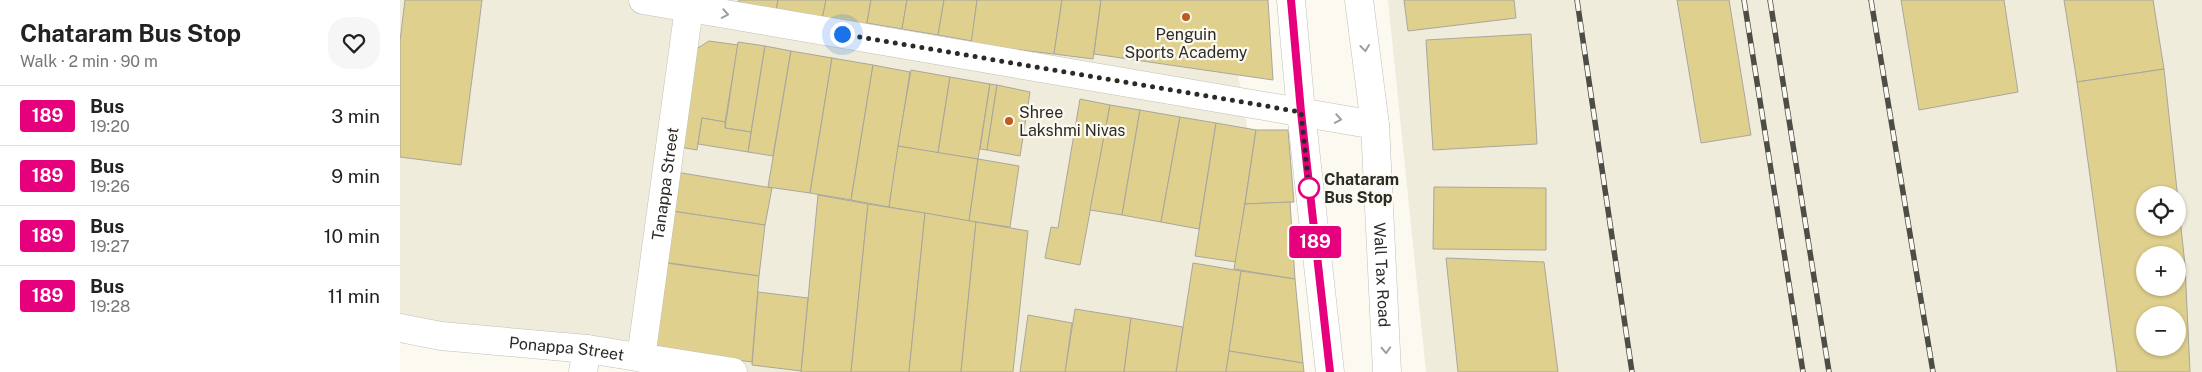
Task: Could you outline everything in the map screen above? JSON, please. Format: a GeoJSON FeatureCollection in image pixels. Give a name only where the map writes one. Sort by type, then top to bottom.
{"type":"FeatureCollection","features":[{"type":"Feature","properties":{"kind":"street"},"geometry":{"type":"LineString","coordinates":[[643,0],[1375,125]]}},
{"type":"Feature","properties":{"kind":"street"},"geometry":{"type":"LineString","coordinates":[[1291,0],[1301,112],[1330,372]]}},
{"type":"Feature","properties":{"kind":"street","name":"Wall Tax Road"},"geometry":{"type":"LineString","coordinates":[[1359,0],[1375,125],[1387,372]]}},
{"type":"Feature","properties":{"kind":"street","name":"Tanappa Street"},"geometry":{"type":"LineString","coordinates":[[641,358],[689,8]]}},
{"type":"Feature","properties":{"kind":"street","name":"Ponappa Street"},"geometry":{"type":"LineString","coordinates":[[400,328],[585,360],[641,358],[733,372]]}},
{"type":"Feature","properties":{"kind":"shaded area"},"geometry":{"type":"Polygon","coordinates":[[[400,0],[1225,0],[1290,372],[748,372],[400,323],[400,0]]]}},
{"type":"Feature","properties":{"kind":"shaded area"},"geometry":{"type":"Polygon","coordinates":[[[1388,0],[2202,0],[2202,372],[1426,372],[1388,0]]]}},
{"type":"Feature","properties":{"kind":"building"},"geometry":{"type":"Polygon","coordinates":[[[405,0],[482,0],[461,165],[400,157],[400,41],[405,0]]]}},
{"type":"Feature","properties":{"kind":"building"},"geometry":{"type":"Polygon","coordinates":[[[739,0],[778,0],[776,11],[738,5],[739,0]]]}},
{"type":"Feature","properties":{"kind":"building"},"geometry":{"type":"Polygon","coordinates":[[[778,0],[826,0],[822,20],[776,11],[778,0]]]}},
{"type":"Feature","properties":{"kind":"building"},"geometry":{"type":"Polygon","coordinates":[[[826,0],[871,0],[866,28],[822,20],[826,0]]]}},
{"type":"Feature","properties":{"kind":"building"},"geometry":{"type":"Polygon","coordinates":[[[871,0],[907,0],[902,29],[867,23],[871,0]]]}},
{"type":"Feature","properties":{"kind":"building"},"geometry":{"type":"Polygon","coordinates":[[[907,0],[944,0],[938,35],[902,29],[907,0]]]}},
{"type":"Feature","properties":{"kind":"building"},"geometry":{"type":"Polygon","coordinates":[[[944,0],[977,0],[972,41],[938,35],[944,0]]]}},
{"type":"Feature","properties":{"kind":"building"},"geometry":{"type":"Polygon","coordinates":[[[977,0],[1062,0],[1054,54],[971,44],[977,0]]]}},
{"type":"Feature","properties":{"kind":"building"},"geometry":{"type":"Polygon","coordinates":[[[1062,0],[1101,0],[1093,59],[1054,54],[1062,0]]]}},
{"type":"Feature","properties":{"kind":"building"},"geometry":{"type":"Polygon","coordinates":[[[1101,0],[1268,0],[1273,80],[1094,54],[1101,0]]]}},
{"type":"Feature","properties":{"kind":"building"},"geometry":{"type":"Polygon","coordinates":[[[1404,0],[1514,0],[1516,18],[1408,31],[1404,0]]]}},
{"type":"Feature","properties":{"kind":"building"},"geometry":{"type":"Polygon","coordinates":[[[1677,0],[1729,0],[1751,135],[1701,143],[1677,0]]]}},
{"type":"Feature","properties":{"kind":"building"},"geometry":{"type":"Polygon","coordinates":[[[1901,0],[2004,0],[2018,92],[1919,110],[1901,0]]]}},
{"type":"Feature","properties":{"kind":"building"},"geometry":{"type":"Polygon","coordinates":[[[2064,0],[2153,0],[2164,69],[2077,82],[2064,0]]]}},
{"type":"Feature","properties":{"kind":"building"},"geometry":{"type":"Polygon","coordinates":[[[1531,34],[1537,144],[1433,150],[1426,40],[1531,34]]]}},
{"type":"Feature","properties":{"kind":"building"},"geometry":{"type":"Polygon","coordinates":[[[709,41],[738,45],[725,122],[702,118],[697,150],[674,146],[688,54],[709,41]]]}},
{"type":"Feature","properties":{"kind":"building"},"geometry":{"type":"Polygon","coordinates":[[[738,42],[765,46],[751,132],[725,128],[738,42]]]}},
{"type":"Feature","properties":{"kind":"building"},"geometry":{"type":"Polygon","coordinates":[[[765,46],[791,51],[773,156],[748,152],[765,46]]]}},
{"type":"Feature","properties":{"kind":"building"},"geometry":{"type":"Polygon","coordinates":[[[791,51],[832,58],[810,193],[768,187],[791,51]]]}},
{"type":"Feature","properties":{"kind":"building"},"geometry":{"type":"Polygon","coordinates":[[[832,58],[873,65],[851,200],[810,193],[832,58]]]}},
{"type":"Feature","properties":{"kind":"building"},"geometry":{"type":"Polygon","coordinates":[[[873,65],[910,72],[889,207],[851,200],[873,65]]]}},
{"type":"Feature","properties":{"kind":"building"},"geometry":{"type":"Polygon","coordinates":[[[2164,69],[2177,186],[2136,186],[2136,236],[2182,236],[2183,246],[2136,246],[2136,296],[2186,296],[2186,286],[2190,372],[2117,372],[2077,82],[2164,69]]]}},
{"type":"Feature","properties":{"kind":"building"},"geometry":{"type":"Polygon","coordinates":[[[911,70],[950,77],[938,153],[898,146],[911,70]]]}},
{"type":"Feature","properties":{"kind":"building"},"geometry":{"type":"Polygon","coordinates":[[[950,77],[990,84],[978,159],[938,153],[950,77]]]}},
{"type":"Feature","properties":{"kind":"building"},"geometry":{"type":"Polygon","coordinates":[[[990,84],[997,85],[987,150],[980,149],[990,84]]]}},
{"type":"Feature","properties":{"kind":"building","name":"Shree Lakshmi Nivas"},"geometry":{"type":"Polygon","coordinates":[[[997,85],[1030,92],[1020,156],[987,150],[997,85]]]}},
{"type":"Feature","properties":{"kind":"building"},"geometry":{"type":"Polygon","coordinates":[[[1080,99],[1110,105],[1080,265],[1045,258],[1051,227],[1058,228],[1080,99]]]}},
{"type":"Feature","properties":{"kind":"building"},"geometry":{"type":"Polygon","coordinates":[[[1110,105],[1140,110],[1122,215],[1090,210],[1110,105]]]}},
{"type":"Feature","properties":{"kind":"building"},"geometry":{"type":"Polygon","coordinates":[[[1140,110],[1180,117],[1161,222],[1122,215],[1140,110]]]}},
{"type":"Feature","properties":{"kind":"building"},"geometry":{"type":"Polygon","coordinates":[[[1180,117],[1216,123],[1199,229],[1161,222],[1180,117]]]}},
{"type":"Feature","properties":{"kind":"building"},"geometry":{"type":"Polygon","coordinates":[[[702,118],[725,122],[725,128],[751,132],[748,152],[698,144],[702,118]]]}},
{"type":"Feature","properties":{"kind":"building"},"geometry":{"type":"Polygon","coordinates":[[[1216,123],[1256,130],[1236,262],[1195,256],[1216,123]]]}},
{"type":"Feature","properties":{"kind":"building"},"geometry":{"type":"Polygon","coordinates":[[[1256,130],[1288,130],[1294,202],[1245,204],[1256,130]]]}},
{"type":"Feature","properties":{"kind":"building"},"geometry":{"type":"Polygon","coordinates":[[[898,146],[978,159],[969,221],[889,207],[898,146]]]}},
{"type":"Feature","properties":{"kind":"building"},"geometry":{"type":"Polygon","coordinates":[[[978,159],[1019,166],[1010,227],[969,221],[978,159]]]}},
{"type":"Feature","properties":{"kind":"building"},"geometry":{"type":"Polygon","coordinates":[[[670,171],[772,188],[765,225],[665,210],[670,171]]]}},
{"type":"Feature","properties":{"kind":"building"},"geometry":{"type":"Polygon","coordinates":[[[1434,187],[1546,188],[1546,250],[1433,249],[1434,187]]]}},
{"type":"Feature","properties":{"kind":"building"},"geometry":{"type":"Polygon","coordinates":[[[818,195],[868,204],[851,372],[801,372],[818,195]]]}},
{"type":"Feature","properties":{"kind":"building"},"geometry":{"type":"Polygon","coordinates":[[[1290,202],[1295,279],[1234,269],[1245,204],[1290,202]]]}},
{"type":"Feature","properties":{"kind":"building"},"geometry":{"type":"Polygon","coordinates":[[[868,204],[925,213],[909,372],[851,372],[868,204]]]}},
{"type":"Feature","properties":{"kind":"building"},"geometry":{"type":"Polygon","coordinates":[[[665,210],[765,225],[759,276],[656,261],[665,210]]]}},
{"type":"Feature","properties":{"kind":"building"},"geometry":{"type":"Polygon","coordinates":[[[925,213],[976,222],[961,372],[909,372],[925,213]]]}},
{"type":"Feature","properties":{"kind":"building"},"geometry":{"type":"Polygon","coordinates":[[[976,222],[1028,231],[1013,372],[961,372],[976,222]]]}},
{"type":"Feature","properties":{"kind":"building"},"geometry":{"type":"Polygon","coordinates":[[[1446,258],[1544,262],[1558,372],[1458,372],[1446,258]]]}},
{"type":"Feature","properties":{"kind":"building"},"geometry":{"type":"Polygon","coordinates":[[[659,262],[759,276],[752,362],[647,348],[659,262]]]}},
{"type":"Feature","properties":{"kind":"building"},"geometry":{"type":"Polygon","coordinates":[[[1193,263],[1241,271],[1226,372],[1176,372],[1193,263]]]}},
{"type":"Feature","properties":{"kind":"building"},"geometry":{"type":"Polygon","coordinates":[[[1241,271],[1295,279],[1303,363],[1229,351],[1241,271]]]}},
{"type":"Feature","properties":{"kind":"building"},"geometry":{"type":"Polygon","coordinates":[[[758,292],[808,298],[801,371],[752,365],[758,292]]]}},
{"type":"Feature","properties":{"kind":"building"},"geometry":{"type":"Polygon","coordinates":[[[1075,309],[1131,318],[1124,372],[1065,372],[1075,309]]]}},
{"type":"Feature","properties":{"kind":"building"},"geometry":{"type":"Polygon","coordinates":[[[1028,315],[1072,323],[1065,372],[1020,372],[1028,315]]]}},
{"type":"Feature","properties":{"kind":"building"},"geometry":{"type":"Polygon","coordinates":[[[1131,318],[1183,327],[1176,372],[1124,372],[1131,318]]]}},
{"type":"Feature","properties":{"kind":"building"},"geometry":{"type":"Polygon","coordinates":[[[1229,351],[1303,363],[1304,372],[1226,372],[1229,351]]]}},
{"type":"Feature","properties":{"kind":"railway"},"geometry":{"type":"LineString","coordinates":[[1577,0],[1632,372]]}},
{"type":"Feature","properties":{"kind":"railway"},"geometry":{"type":"LineString","coordinates":[[1744,0],[1803,372]]}},
{"type":"Feature","properties":{"kind":"railway"},"geometry":{"type":"LineString","coordinates":[[1770,0],[1829,372]]}},
{"type":"Feature","properties":{"kind":"railway"},"geometry":{"type":"LineString","coordinates":[[1871,0],[1933,372]]}},
{"type":"Feature","properties":{"kind":"bus line","name":"189"},"geometry":{"type":"LineString","coordinates":[[1291,0],[1301,112],[1330,372]]}},
{"type":"Feature","properties":{"kind":"place","name":"Penguin Sports Academy"},"geometry":{"type":"Point","coordinates":[1186,17]}},
{"type":"Feature","properties":{"kind":"place","name":"Shree Lakshmi Nivas"},"geometry":{"type":"Point","coordinates":[1009,121]}},
{"type":"Feature","properties":{"kind":"place","name":"Chataram Bus Stop"},"geometry":{"type":"Point","coordinates":[1309,188]}},
{"type":"Feature","properties":{"kind":"route"},"geometry":{"type":"LineString","coordinates":[[842,34],[1301,112],[1309,188]]}}]}
